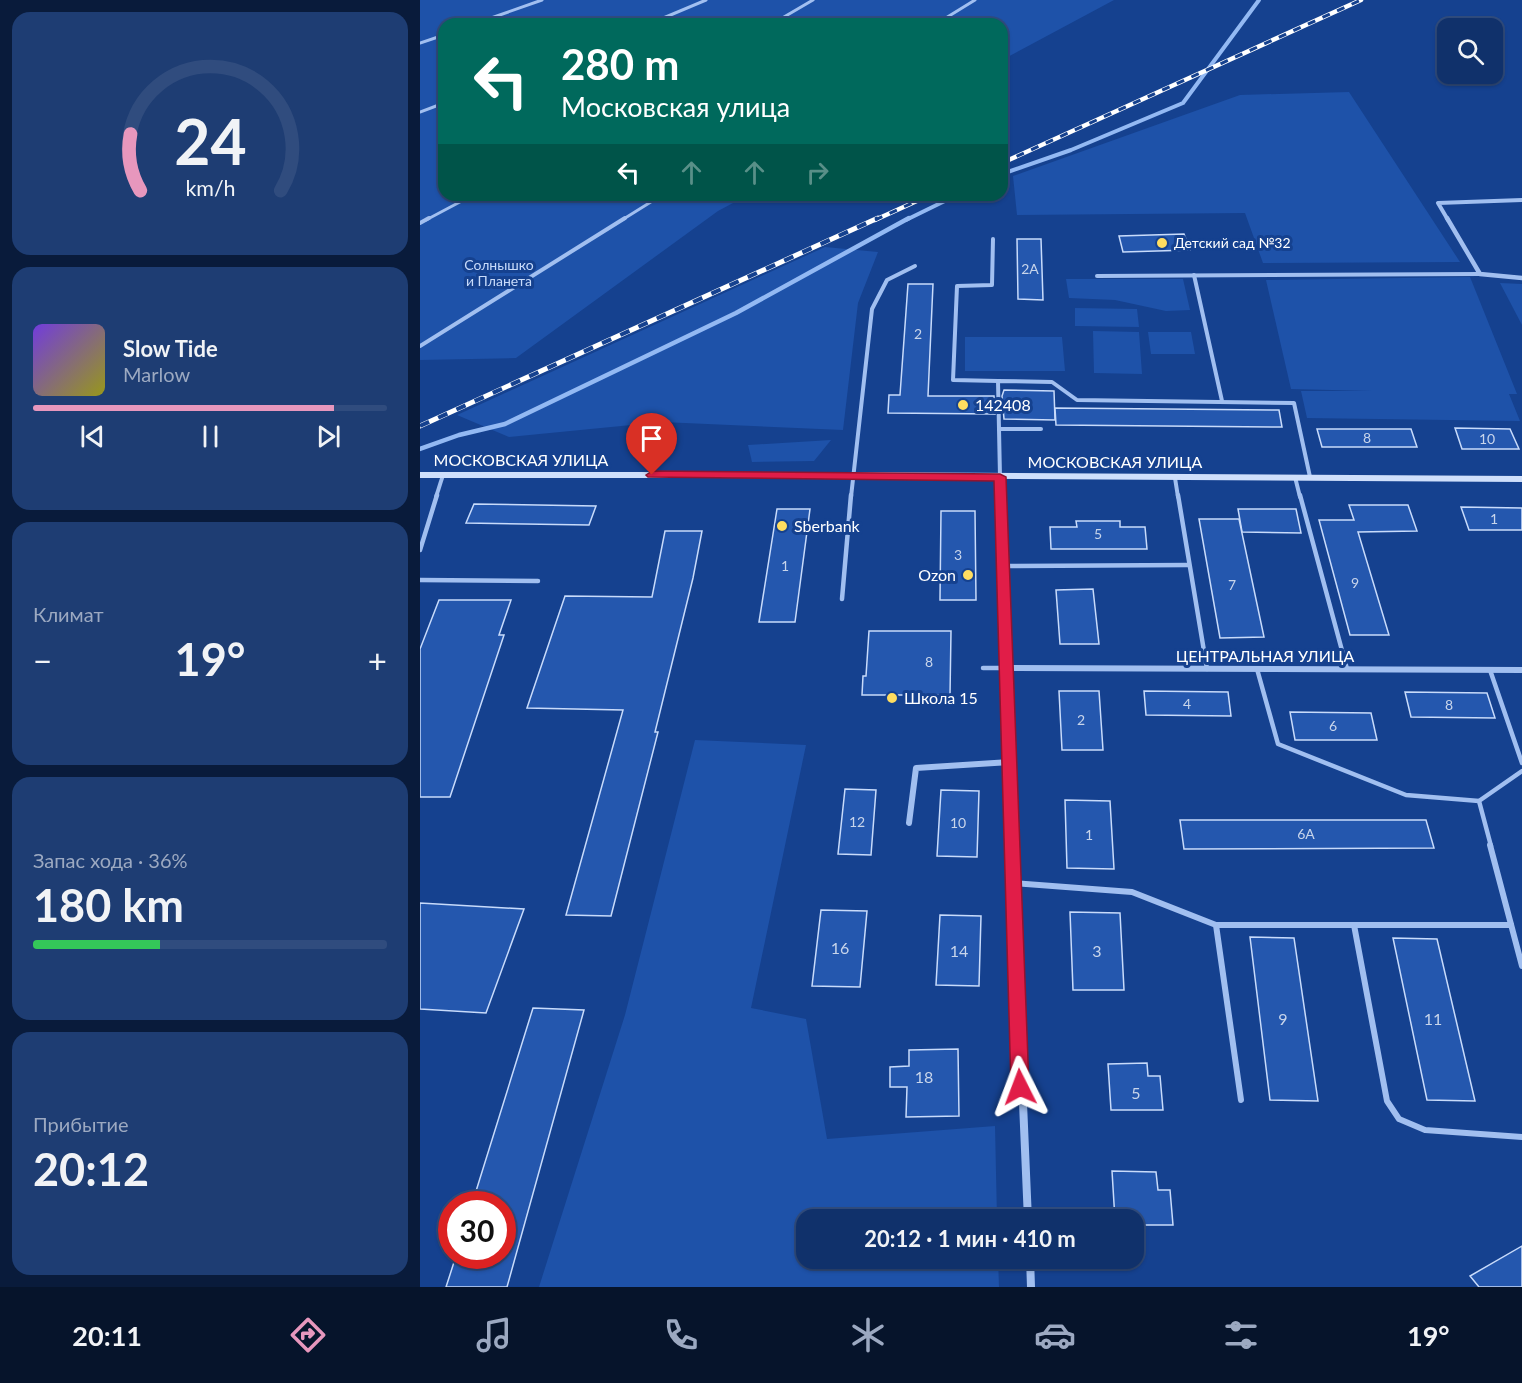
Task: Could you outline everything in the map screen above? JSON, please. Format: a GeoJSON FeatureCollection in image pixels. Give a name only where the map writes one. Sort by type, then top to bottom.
{"type":"FeatureCollection","features":[{"type":"Feature","properties":{"kind":"street"},"geometry":{"type":"LineString","coordinates":[[1522,200],[1438,203],[1480,274],[1522,278]]}},
{"type":"Feature","properties":{"kind":"street","name":"МОСКОВСКАЯ УЛИЦА"},"geometry":{"type":"LineString","coordinates":[[420,475],[1522,479]]}},
{"type":"Feature","properties":{"kind":"street"},"geometry":{"type":"LineString","coordinates":[[1000,477],[1017,1021],[1027,1209]]}},
{"type":"Feature","properties":{"kind":"street","name":"ЦЕНТРАЛЬНАЯ УЛИЦА"},"geometry":{"type":"LineString","coordinates":[[1007,668],[1522,670]]}},
{"type":"Feature","properties":{"kind":"street"},"geometry":{"type":"LineString","coordinates":[[909,823],[916,768],[1010,762]]}},
{"type":"Feature","properties":{"kind":"street"},"geometry":{"type":"LineString","coordinates":[[1030,1269],[1031,1287]]}},
{"type":"Feature","properties":{"kind":"lane"},"geometry":{"type":"LineString","coordinates":[[491,18],[542,0]]}},
{"type":"Feature","properties":{"kind":"lane"},"geometry":{"type":"LineString","coordinates":[[663,18],[706,0]]}},
{"type":"Feature","properties":{"kind":"lane"},"geometry":{"type":"LineString","coordinates":[[782,18],[813,0]]}},
{"type":"Feature","properties":{"kind":"lane"},"geometry":{"type":"LineString","coordinates":[[946,18],[975,0]]}},
{"type":"Feature","properties":{"kind":"lane"},"geometry":{"type":"LineString","coordinates":[[420,43],[438,37]]}},
{"type":"Feature","properties":{"kind":"lane"},"geometry":{"type":"LineString","coordinates":[[420,112],[438,105]]}},
{"type":"Feature","properties":{"kind":"lane"},"geometry":{"type":"LineString","coordinates":[[420,223],[461,201]]}},
{"type":"Feature","properties":{"kind":"lane"},"geometry":{"type":"LineString","coordinates":[[420,346],[652,201]]}},
{"type":"Feature","properties":{"kind":"lane"},"geometry":{"type":"LineString","coordinates":[[993,239],[992,285],[957,286],[953,380],[1052,382],[1077,400],[1294,403],[1310,477]]}},
{"type":"Feature","properties":{"kind":"lane"},"geometry":{"type":"LineString","coordinates":[[842,599],[853,475],[872,309],[886,280],[915,266]]}},
{"type":"Feature","properties":{"kind":"lane"},"geometry":{"type":"LineString","coordinates":[[1097,276],[1480,274]]}},
{"type":"Feature","properties":{"kind":"lane"},"geometry":{"type":"LineString","coordinates":[[1194,275],[1222,401]]}},
{"type":"Feature","properties":{"kind":"lane"},"geometry":{"type":"LineString","coordinates":[[998,381],[1000,477]]}},
{"type":"Feature","properties":{"kind":"lane"},"geometry":{"type":"LineString","coordinates":[[999,429],[1041,429]]}},
{"type":"Feature","properties":{"kind":"lane"},"geometry":{"type":"LineString","coordinates":[[420,550],[443,475]]}},
{"type":"Feature","properties":{"kind":"lane"},"geometry":{"type":"LineString","coordinates":[[1175,477],[1207,669]]}},
{"type":"Feature","properties":{"kind":"lane"},"geometry":{"type":"LineString","coordinates":[[1295,477],[1347,669]]}},
{"type":"Feature","properties":{"kind":"lane"},"geometry":{"type":"LineString","coordinates":[[1003,566],[1188,565]]}},
{"type":"Feature","properties":{"kind":"lane"},"geometry":{"type":"LineString","coordinates":[[420,580],[538,581]]}},
{"type":"Feature","properties":{"kind":"lane"},"geometry":{"type":"LineString","coordinates":[[983,668],[1007,668]]}},
{"type":"Feature","properties":{"kind":"lane"},"geometry":{"type":"LineString","coordinates":[[1257,669],[1278,744],[1406,795],[1479,801],[1522,771]]}},
{"type":"Feature","properties":{"kind":"lane"},"geometry":{"type":"LineString","coordinates":[[1490,670],[1522,763]]}},
{"type":"Feature","properties":{"kind":"lane"},"geometry":{"type":"LineString","coordinates":[[1479,801],[1522,966]]}},
{"type":"Feature","properties":{"kind":"lane"},"geometry":{"type":"LineString","coordinates":[[1013,883],[1132,892],[1216,926],[1511,925]]}},
{"type":"Feature","properties":{"kind":"lane"},"geometry":{"type":"LineString","coordinates":[[1354,925],[1388,1101],[1399,1119],[1425,1130],[1522,1137]]}},
{"type":"Feature","properties":{"kind":"lane"},"geometry":{"type":"LineString","coordinates":[[1216,926],[1241,1100]]}},
{"type":"Feature","properties":{"kind":"green space","name":"Солнышко и Планета"},"geometry":{"type":"Polygon","coordinates":[[[420,0],[1114,0],[1008,57],[1008,18],[438,18],[438,201],[737,201],[718,211],[516,358],[420,360],[420,0]]]}},
{"type":"Feature","properties":{"kind":"green space"},"geometry":{"type":"Polygon","coordinates":[[[1349,92],[1460,262],[1263,263],[1245,213],[1017,215],[1013,176],[1240,95],[1349,92]]]}},
{"type":"Feature","properties":{"kind":"green space"},"geometry":{"type":"Polygon","coordinates":[[[825,247],[878,252],[858,303],[843,430],[662,422],[509,437],[457,415],[825,247]]]}},
{"type":"Feature","properties":{"kind":"green space"},"geometry":{"type":"Polygon","coordinates":[[[1470,277],[1517,394],[1509,394],[1520,421],[1307,418],[1301,391],[1372,391],[1291,389],[1266,280],[1470,277]]]}},
{"type":"Feature","properties":{"kind":"green space"},"geometry":{"type":"Polygon","coordinates":[[[1066,279],[1183,279],[1190,310],[1166,311],[1115,300],[1069,298],[1066,279]]]}},
{"type":"Feature","properties":{"kind":"green space"},"geometry":{"type":"Polygon","coordinates":[[[1500,283],[1522,284],[1522,325],[1500,283]]]}},
{"type":"Feature","properties":{"kind":"green space"},"geometry":{"type":"Polygon","coordinates":[[[1075,308],[1137,309],[1139,327],[1075,326],[1075,308]]]}},
{"type":"Feature","properties":{"kind":"green space"},"geometry":{"type":"Polygon","coordinates":[[[1093,331],[1139,332],[1142,374],[1094,373],[1093,331]]]}},
{"type":"Feature","properties":{"kind":"green space"},"geometry":{"type":"Polygon","coordinates":[[[1148,332],[1191,332],[1195,354],[1151,354],[1148,332]]]}},
{"type":"Feature","properties":{"kind":"green space"},"geometry":{"type":"Polygon","coordinates":[[[965,337],[1062,337],[1065,371],[965,371],[965,337]]]}},
{"type":"Feature","properties":{"kind":"green space"},"geometry":{"type":"Polygon","coordinates":[[[831,440],[814,461],[752,462],[748,445],[831,440]]]}},
{"type":"Feature","properties":{"kind":"green space"},"geometry":{"type":"Polygon","coordinates":[[[695,740],[806,745],[751,1008],[806,1019],[827,1139],[995,1126],[997,1209],[796,1209],[796,1269],[998,1269],[999,1287],[539,1287],[625,1015],[695,740]]]}},
{"type":"Feature","properties":{"kind":"building"},"geometry":{"type":"Polygon","coordinates":[[[1184,234],[1190,250],[1123,252],[1119,236],[1184,234]]]}},
{"type":"Feature","properties":{"kind":"building"},"geometry":{"type":"Polygon","coordinates":[[[1017,239],[1041,239],[1043,300],[1018,299],[1017,239]]]}},
{"type":"Feature","properties":{"kind":"building"},"geometry":{"type":"Polygon","coordinates":[[[908,284],[933,284],[928,396],[994,396],[995,414],[888,413],[889,395],[900,395],[908,284]]]}},
{"type":"Feature","properties":{"kind":"building"},"geometry":{"type":"Polygon","coordinates":[[[1004,390],[1054,391],[1055,420],[1004,419],[1002,396],[1004,390]]]}},
{"type":"Feature","properties":{"kind":"building"},"geometry":{"type":"Polygon","coordinates":[[[1055,408],[1279,410],[1282,427],[1056,425],[1055,408]]]}},
{"type":"Feature","properties":{"kind":"building"},"geometry":{"type":"Polygon","coordinates":[[[1455,428],[1510,429],[1519,449],[1462,449],[1455,428]]]}},
{"type":"Feature","properties":{"kind":"building"},"geometry":{"type":"Polygon","coordinates":[[[1317,429],[1411,429],[1417,447],[1322,447],[1317,429]]]}},
{"type":"Feature","properties":{"kind":"building"},"geometry":{"type":"Polygon","coordinates":[[[474,504],[596,506],[589,525],[466,523],[474,504]]]}},
{"type":"Feature","properties":{"kind":"building"},"geometry":{"type":"Polygon","coordinates":[[[1349,505],[1408,505],[1417,531],[1358,532],[1389,635],[1350,635],[1319,520],[1354,520],[1349,505]]]}},
{"type":"Feature","properties":{"kind":"building"},"geometry":{"type":"Polygon","coordinates":[[[1461,507],[1522,508],[1522,530],[1469,530],[1461,507]]]}},
{"type":"Feature","properties":{"kind":"building"},"geometry":{"type":"Polygon","coordinates":[[[777,509],[810,509],[795,622],[759,622],[777,509]]]}},
{"type":"Feature","properties":{"kind":"building"},"geometry":{"type":"Polygon","coordinates":[[[1238,509],[1296,509],[1301,533],[1242,532],[1238,509]]]}},
{"type":"Feature","properties":{"kind":"building"},"geometry":{"type":"Polygon","coordinates":[[[941,511],[975,511],[976,600],[940,600],[941,511]]]}},
{"type":"Feature","properties":{"kind":"building"},"geometry":{"type":"Polygon","coordinates":[[[1199,519],[1239,519],[1264,637],[1220,638],[1199,519]]]}},
{"type":"Feature","properties":{"kind":"building"},"geometry":{"type":"Polygon","coordinates":[[[1076,521],[1120,521],[1120,527],[1145,527],[1147,549],[1051,549],[1050,527],[1077,527],[1076,521]]]}},
{"type":"Feature","properties":{"kind":"building"},"geometry":{"type":"Polygon","coordinates":[[[665,531],[702,531],[693,578],[655,732],[658,732],[611,916],[566,915],[623,710],[527,708],[565,596],[652,597],[665,531]]]}},
{"type":"Feature","properties":{"kind":"building"},"geometry":{"type":"Polygon","coordinates":[[[1093,589],[1099,644],[1060,644],[1056,590],[1093,589]]]}},
{"type":"Feature","properties":{"kind":"building"},"geometry":{"type":"Polygon","coordinates":[[[439,600],[511,600],[499,635],[504,635],[450,797],[420,797],[420,649],[439,600]]]}},
{"type":"Feature","properties":{"kind":"building"},"geometry":{"type":"Polygon","coordinates":[[[869,631],[951,631],[950,695],[862,695],[863,676],[866,676],[869,631]]]}},
{"type":"Feature","properties":{"kind":"building"},"geometry":{"type":"Polygon","coordinates":[[[1059,691],[1099,691],[1103,750],[1062,750],[1059,691]]]}},
{"type":"Feature","properties":{"kind":"building"},"geometry":{"type":"Polygon","coordinates":[[[1144,691],[1228,692],[1231,716],[1146,715],[1144,691]]]}},
{"type":"Feature","properties":{"kind":"building"},"geometry":{"type":"Polygon","coordinates":[[[1405,692],[1487,693],[1495,718],[1411,717],[1405,692]]]}},
{"type":"Feature","properties":{"kind":"building"},"geometry":{"type":"Polygon","coordinates":[[[1290,712],[1371,713],[1377,740],[1295,740],[1290,712]]]}},
{"type":"Feature","properties":{"kind":"building"},"geometry":{"type":"Polygon","coordinates":[[[845,789],[876,790],[871,855],[838,854],[845,789]]]}},
{"type":"Feature","properties":{"kind":"building"},"geometry":{"type":"Polygon","coordinates":[[[941,790],[979,791],[977,857],[937,856],[941,790]]]}},
{"type":"Feature","properties":{"kind":"building"},"geometry":{"type":"Polygon","coordinates":[[[1065,800],[1110,801],[1114,869],[1067,868],[1065,800]]]}},
{"type":"Feature","properties":{"kind":"building"},"geometry":{"type":"Polygon","coordinates":[[[1180,820],[1426,820],[1434,848],[1184,849],[1180,820]]]}},
{"type":"Feature","properties":{"kind":"building"},"geometry":{"type":"Polygon","coordinates":[[[420,903],[524,909],[486,1013],[420,1009],[420,903]]]}},
{"type":"Feature","properties":{"kind":"building"},"geometry":{"type":"Polygon","coordinates":[[[821,910],[867,911],[860,987],[812,986],[821,910]]]}},
{"type":"Feature","properties":{"kind":"building"},"geometry":{"type":"Polygon","coordinates":[[[1070,912],[1120,913],[1124,990],[1073,990],[1070,912]]]}},
{"type":"Feature","properties":{"kind":"building"},"geometry":{"type":"Polygon","coordinates":[[[940,915],[981,916],[979,986],[936,985],[940,915]]]}},
{"type":"Feature","properties":{"kind":"building"},"geometry":{"type":"Polygon","coordinates":[[[1250,937],[1294,938],[1318,1101],[1270,1100],[1250,937]]]}},
{"type":"Feature","properties":{"kind":"building"},"geometry":{"type":"Polygon","coordinates":[[[1393,938],[1437,939],[1475,1101],[1427,1100],[1393,938]]]}},
{"type":"Feature","properties":{"kind":"building"},"geometry":{"type":"Polygon","coordinates":[[[533,1008],[584,1010],[516,1255],[516,1191],[476,1191],[533,1008]]]}},
{"type":"Feature","properties":{"kind":"building"},"geometry":{"type":"Polygon","coordinates":[[[958,1049],[959,1116],[906,1117],[907,1087],[890,1087],[890,1067],[909,1066],[909,1050],[958,1049]]]}},
{"type":"Feature","properties":{"kind":"building"},"geometry":{"type":"Polygon","coordinates":[[[1147,1063],[1148,1076],[1160,1076],[1163,1110],[1111,1110],[1108,1064],[1147,1063]]]}},
{"type":"Feature","properties":{"kind":"building"},"geometry":{"type":"Polygon","coordinates":[[[1112,1171],[1156,1172],[1158,1190],[1170,1190],[1173,1225],[1144,1225],[1144,1209],[1114,1209],[1112,1171]]]}},
{"type":"Feature","properties":{"kind":"building"},"geometry":{"type":"Polygon","coordinates":[[[1522,1246],[1522,1287],[1479,1287],[1470,1276],[1522,1246]]]}},
{"type":"Feature","properties":{"kind":"building"},"geometry":{"type":"Polygon","coordinates":[[[452,1269],[512,1269],[507,1287],[446,1287],[452,1269]]]}},
{"type":"Feature","properties":{"kind":"waterway"},"geometry":{"type":"LineString","coordinates":[[1008,172],[1071,150],[1183,103],[1259,0]]}},
{"type":"Feature","properties":{"kind":"waterway"},"geometry":{"type":"LineString","coordinates":[[906,220],[945,201]]}},
{"type":"Feature","properties":{"kind":"waterway"},"geometry":{"type":"LineString","coordinates":[[420,449],[459,435],[505,424],[736,313],[909,218]]}},
{"type":"Feature","properties":{"kind":"railway"},"geometry":{"type":"LineString","coordinates":[[1008,160],[1361,0]]}},
{"type":"Feature","properties":{"kind":"railway"},"geometry":{"type":"LineString","coordinates":[[875,220],[917,201]]}},
{"type":"Feature","properties":{"kind":"railway"},"geometry":{"type":"LineString","coordinates":[[420,426],[878,218]]}},
{"type":"Feature","properties":{"kind":"place","name":"Детский сад №32"},"geometry":{"type":"Point","coordinates":[1162,243]}},
{"type":"Feature","properties":{"kind":"place","name":"142408"},"geometry":{"type":"Point","coordinates":[963,405]}},
{"type":"Feature","properties":{"kind":"place","name":"Sberbank"},"geometry":{"type":"Point","coordinates":[782,526]}},
{"type":"Feature","properties":{"kind":"place","name":"Ozon"},"geometry":{"type":"Point","coordinates":[968,575]}},
{"type":"Feature","properties":{"kind":"place","name":"Школа 15"},"geometry":{"type":"Point","coordinates":[892,698]}},
{"type":"Feature","properties":{"kind":"route"},"geometry":{"type":"LineString","coordinates":[[652,475],[1000,477],[1020,1087]]}}]}
